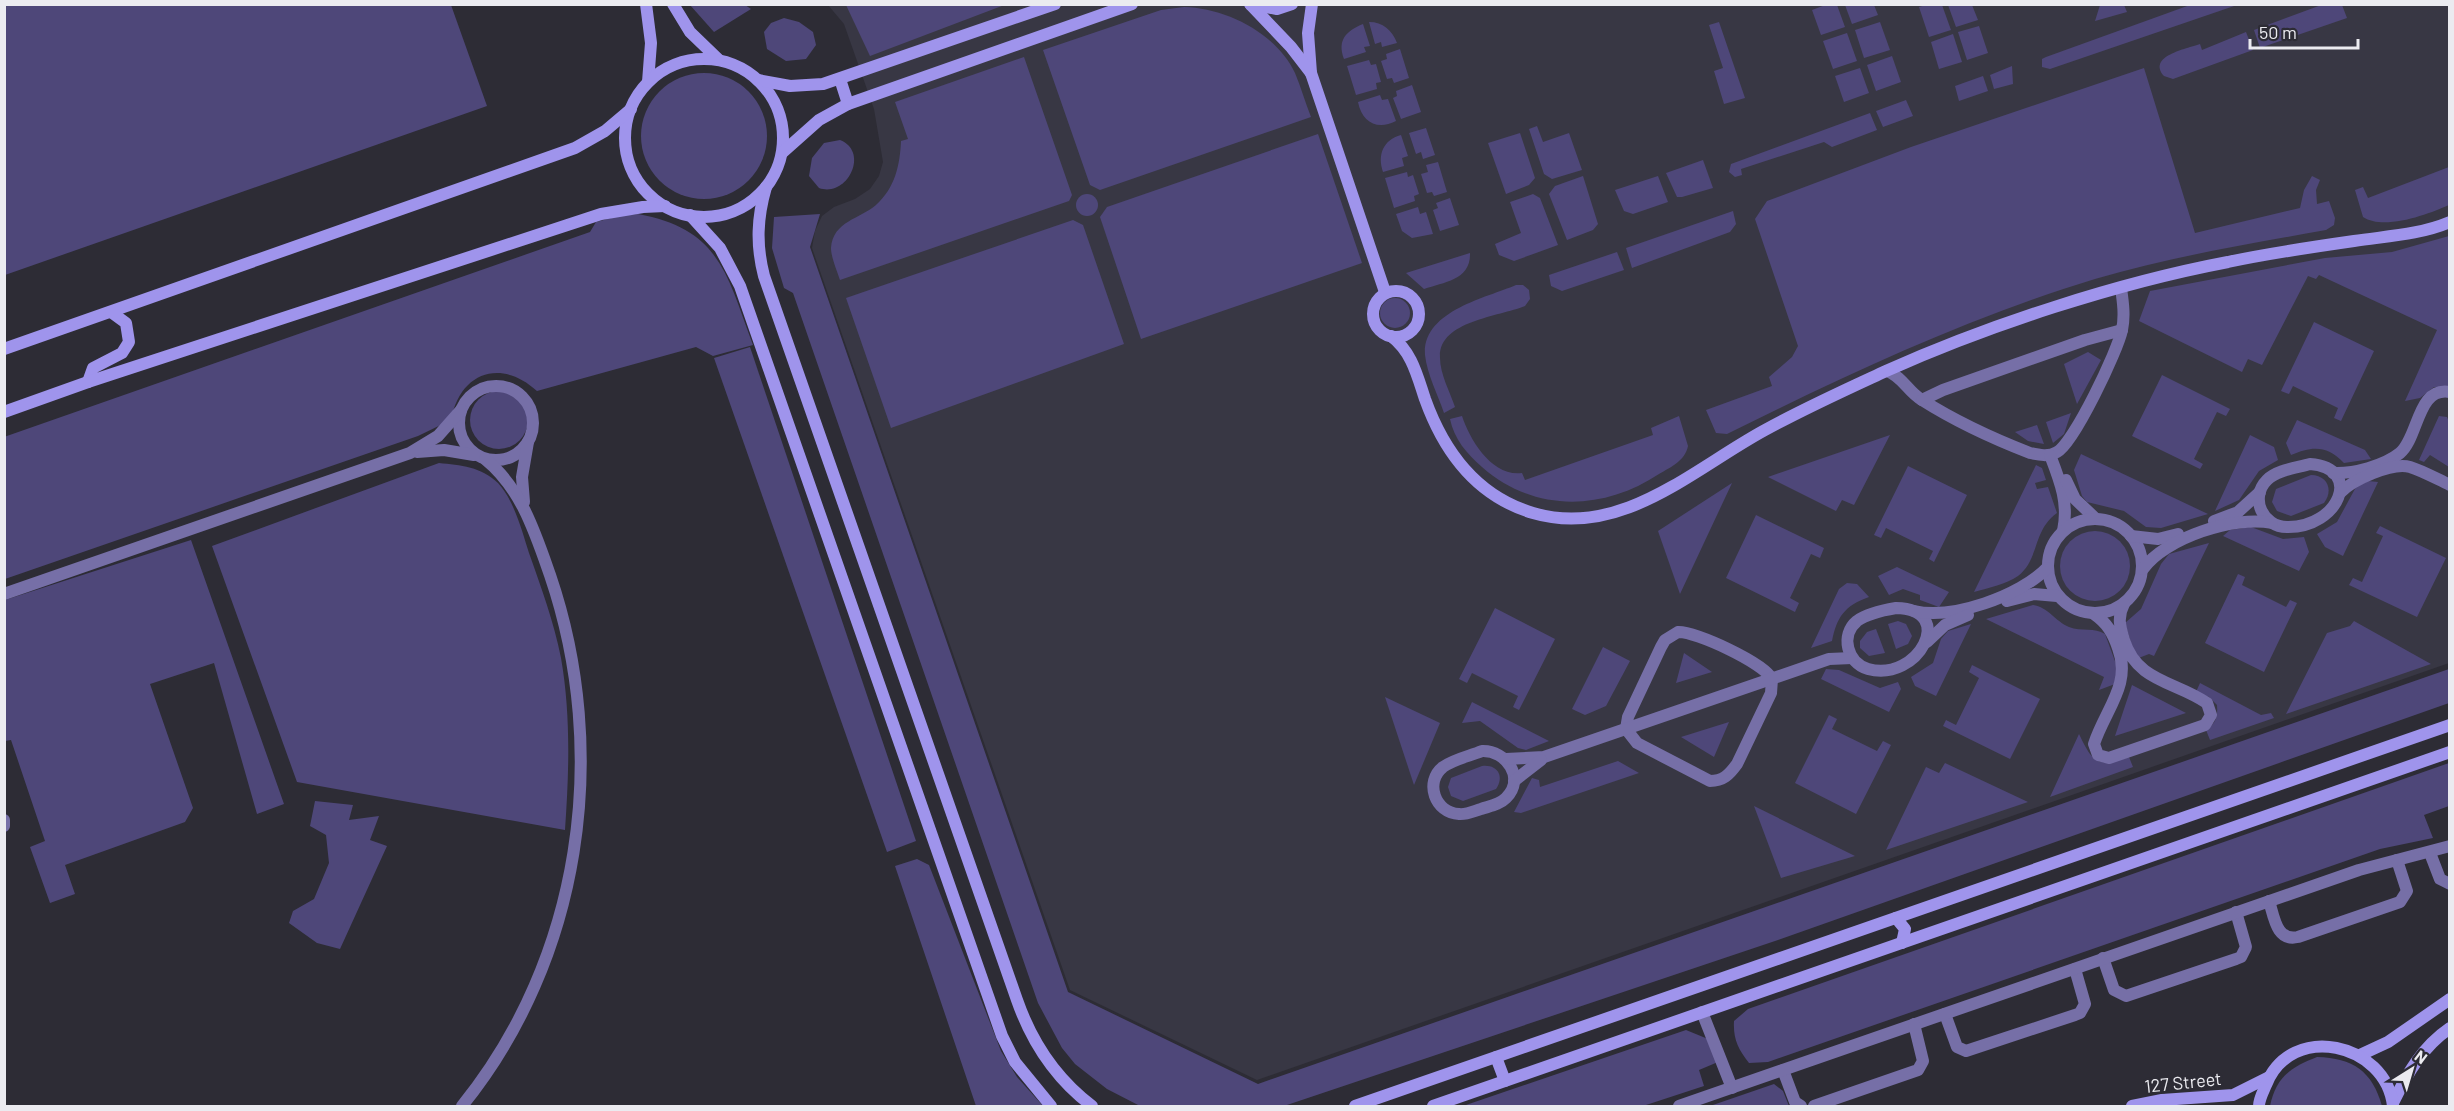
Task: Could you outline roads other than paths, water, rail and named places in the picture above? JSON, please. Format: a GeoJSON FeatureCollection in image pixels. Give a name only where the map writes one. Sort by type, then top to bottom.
{"type":"FeatureCollection","features":[{"type":"Feature","properties":{"kind":"street"},"geometry":{"type":"LineString","coordinates":[[646,4],[651,44],[648,82]]}},
{"type":"Feature","properties":{"kind":"street"},"geometry":{"type":"LineString","coordinates":[[673,4],[690,32],[719,60]]}},
{"type":"Feature","properties":{"kind":"street"},"geometry":{"type":"LineString","coordinates":[[4,349],[575,148],[605,131],[631,109],[648,82],[663,70],[681,62],[700,59],[719,60],[739,67],[757,79],[773,84],[807,86],[840,79],[1054,4]]}},
{"type":"Feature","properties":{"kind":"street"},"geometry":{"type":"LineString","coordinates":[[1092,1107],[1070,1089],[1038,1048],[1017,1000],[764,276],[757,240],[761,205],[766,187],[783,152],[819,120],[848,104],[1132,4]]}},
{"type":"Feature","properties":{"kind":"street"},"geometry":{"type":"LineString","coordinates":[[1250,5],[1277,9],[1292,4]]}},
{"type":"Feature","properties":{"kind":"street"},"geometry":{"type":"LineString","coordinates":[[1312,4],[1308,33],[1311,73],[1385,292]]}},
{"type":"Feature","properties":{"kind":"street"},"geometry":{"type":"LineString","coordinates":[[1250,5],[1291,47],[1311,73]]}},
{"type":"Feature","properties":{"kind":"street"},"geometry":{"type":"LineString","coordinates":[[757,79],[777,108],[782,125],[783,152]]}},
{"type":"Feature","properties":{"kind":"street"},"geometry":{"type":"LineString","coordinates":[[840,79],[848,104]]}},
{"type":"Feature","properties":{"kind":"street"},"geometry":{"type":"LineString","coordinates":[[631,109],[625,141],[630,164],[646,191],[665,206],[690,216],[709,217],[728,213],[753,201],[766,187]]}},
{"type":"Feature","properties":{"kind":"street"},"geometry":{"type":"LineString","coordinates":[[4,412],[88,382],[601,213],[665,206]]}},
{"type":"Feature","properties":{"kind":"street"},"geometry":{"type":"LineString","coordinates":[[690,216],[720,248],[740,286],[1002,1036],[1021,1070],[1051,1107]]}},
{"type":"Feature","properties":{"kind":"street"},"geometry":{"type":"LineString","coordinates":[[1385,292],[1375,303],[1373,317],[1380,331],[1391,336],[1411,357],[1443,443],[1463,470],[1494,495],[1513,506],[1555,518],[1577,519],[1620,513],[1640,505],[1767,429],[1887,371],[2010,324],[2121,288],[2214,264],[2412,234],[2450,222]]}},
{"type":"Feature","properties":{"kind":"street"},"geometry":{"type":"LineString","coordinates":[[1887,371],[1899,377],[1922,400],[1937,409],[2021,449],[2040,455],[2053,454],[2072,437],[2115,350],[2122,330],[2121,288]]}},
{"type":"Feature","properties":{"kind":"street"},"geometry":{"type":"LineString","coordinates":[[1385,292],[1405,293],[1415,301],[1418,317],[1413,329],[1411,357]]}},
{"type":"Feature","properties":{"kind":"street"},"geometry":{"type":"LineString","coordinates":[[88,382],[93,368],[122,353],[129,342],[126,323],[111,312]]}},
{"type":"Feature","properties":{"kind":"street"},"geometry":{"type":"LineString","coordinates":[[1391,336],[1403,336],[1413,329]]}},
{"type":"Feature","properties":{"kind":"street"},"geometry":{"type":"LineString","coordinates":[[1922,400],[2085,340],[2122,330]]}},
{"type":"Feature","properties":{"kind":"street"},"geometry":{"type":"LineString","coordinates":[[2085,340],[2115,350]]}},
{"type":"Feature","properties":{"kind":"street"},"geometry":{"type":"LineString","coordinates":[[4,594],[410,453],[438,436],[461,410],[467,399],[488,387],[512,390],[529,407],[532,430],[522,477],[525,512]]}},
{"type":"Feature","properties":{"kind":"street"},"geometry":{"type":"LineString","coordinates":[[1937,409],[1954,387]]}},
{"type":"Feature","properties":{"kind":"street"},"geometry":{"type":"LineString","coordinates":[[2333,473],[2357,471],[2400,453],[2410,439],[2428,398],[2435,393],[2450,392]]}},
{"type":"Feature","properties":{"kind":"street"},"geometry":{"type":"LineString","coordinates":[[461,410],[459,423],[461,436],[509,482],[525,512],[554,586],[572,663],[580,742],[578,821],[565,900],[554,940],[538,979],[499,1054],[462,1107]]}},
{"type":"Feature","properties":{"kind":"street"},"geometry":{"type":"LineString","coordinates":[[410,453],[444,450],[501,460],[517,454],[528,442]]}},
{"type":"Feature","properties":{"kind":"street"},"geometry":{"type":"LineString","coordinates":[[2053,454],[2075,499],[2096,519]]}},
{"type":"Feature","properties":{"kind":"street"},"geometry":{"type":"LineString","coordinates":[[2053,454],[2064,495],[2066,513],[2063,531]]}},
{"type":"Feature","properties":{"kind":"street"},"geometry":{"type":"LineString","coordinates":[[2131,536],[2149,539],[2167,538],[2238,512],[2260,492],[2274,475],[2310,464],[2325,467],[2333,473],[2340,493]]}},
{"type":"Feature","properties":{"kind":"street"},"geometry":{"type":"LineString","coordinates":[[2143,569],[2137,546],[2131,536],[2115,524],[2096,519],[2084,520],[2063,531],[2054,541],[2047,568],[2057,596],[2080,612],[2094,614],[2115,609],[2124,604],[2137,588],[2143,569],[2154,555],[2175,543],[2240,522],[2272,523],[2287,527],[2313,521],[2332,510],[2340,493],[2354,481],[2402,466],[2450,485]]}},
{"type":"Feature","properties":{"kind":"street"},"geometry":{"type":"LineString","coordinates":[[2260,492],[2260,510],[2272,523]]}},
{"type":"Feature","properties":{"kind":"street"},"geometry":{"type":"LineString","coordinates":[[1829,659],[1847,640],[1852,626],[1864,617],[1896,608],[1933,614],[1953,612],[2020,588],[2047,568]]}},
{"type":"Feature","properties":{"kind":"street"},"geometry":{"type":"LineString","coordinates":[[1927,642],[1956,619],[2017,597],[2057,596]]}},
{"type":"Feature","properties":{"kind":"street"},"geometry":{"type":"LineString","coordinates":[[2094,614],[2113,635],[2124,666],[2122,681],[2094,744],[2098,755],[2109,758],[2205,725],[2211,715],[2207,703],[2142,670],[2129,656],[2119,624],[2124,604]]}},
{"type":"Feature","properties":{"kind":"street"},"geometry":{"type":"LineString","coordinates":[[1506,759],[1544,757],[1829,659],[1852,658],[1868,669],[1891,668],[1913,659],[1924,649],[1927,642],[1927,627],[1914,611]]}},
{"type":"Feature","properties":{"kind":"street"},"geometry":{"type":"LineString","coordinates":[[1678,632],[1691,633],[1763,668],[1772,679],[1771,693],[1737,764],[1730,774],[1721,780],[1710,781],[1637,743],[1626,729],[1628,717],[1661,647],[1665,640],[1678,632]]}},
{"type":"Feature","properties":{"kind":"street"},"geometry":{"type":"LineString","coordinates":[[1847,640],[1852,658]]}},
{"type":"Feature","properties":{"kind":"street"},"geometry":{"type":"LineString","coordinates":[[1355,1107],[2450,725]]}},
{"type":"Feature","properties":{"kind":"street"},"geometry":{"type":"LineString","coordinates":[[1514,781],[1506,759],[1495,752],[1482,751],[1449,763],[1439,771],[1435,778],[1435,796],[1445,810],[1462,815],[1504,800],[1514,781],[1544,757]]}},
{"type":"Feature","properties":{"kind":"street"},"geometry":{"type":"LineString","coordinates":[[1433,1107],[2450,752]]}},
{"type":"Feature","properties":{"kind":"street"},"geometry":{"type":"LineString","coordinates":[[4,820],[4,826]]}},
{"type":"Feature","properties":{"kind":"street"},"geometry":{"type":"LineString","coordinates":[[1684,1106],[2359,870],[2450,846]]}},
{"type":"Feature","properties":{"kind":"street"},"geometry":{"type":"LineString","coordinates":[[2430,853],[2440,879],[2450,884]]}},
{"type":"Feature","properties":{"kind":"street"},"geometry":{"type":"LineString","coordinates":[[2269,901],[2281,934],[2286,938],[2298,937],[2400,902],[2406,891],[2397,860]]}},
{"type":"Feature","properties":{"kind":"street"},"geometry":{"type":"LineString","coordinates":[[2103,958],[2114,990],[2126,996],[2236,959],[2245,952],[2246,947],[2236,912]]}},
{"type":"Feature","properties":{"kind":"street"},"geometry":{"type":"LineString","coordinates":[[1896,918],[1905,929],[1902,943]]}},
{"type":"Feature","properties":{"kind":"street"},"geometry":{"type":"LineString","coordinates":[[1945,1014],[1957,1047],[1966,1051],[2075,1015],[2080,1013],[2085,1004],[2074,969]]}},
{"type":"Feature","properties":{"kind":"street"},"geometry":{"type":"LineString","coordinates":[[2360,1056],[2388,1042],[2450,999]]}},
{"type":"Feature","properties":{"kind":"street"},"geometry":{"type":"LineString","coordinates":[[1702,1012],[1732,1088]]}},
{"type":"Feature","properties":{"kind":"street"},"geometry":{"type":"LineString","coordinates":[[1814,1107],[1918,1070],[1923,1061],[1914,1024]]}},
{"type":"Feature","properties":{"kind":"street"},"geometry":{"type":"LineString","coordinates":[[2393,1105],[2405,1077],[2421,1054],[2450,1028]]}},
{"type":"Feature","properties":{"kind":"street"},"geometry":{"type":"LineString","coordinates":[[2259,1107],[2269,1077],[2285,1060],[2306,1048],[2338,1047],[2360,1056],[2375,1067],[2384,1078],[2393,1105]]}},
{"type":"Feature","properties":{"kind":"street"},"geometry":{"type":"LineString","coordinates":[[1496,1057],[1504,1081]]}},
{"type":"Feature","properties":{"kind":"street"},"geometry":{"type":"LineString","coordinates":[[1783,1070],[1795,1102],[1801,1107]]}},
{"type":"Feature","properties":{"kind":"street","name":"127 Street"},"geometry":{"type":"LineString","coordinates":[[2132,1107],[2162,1100],[2233,1095],[2269,1077]]}}]}
